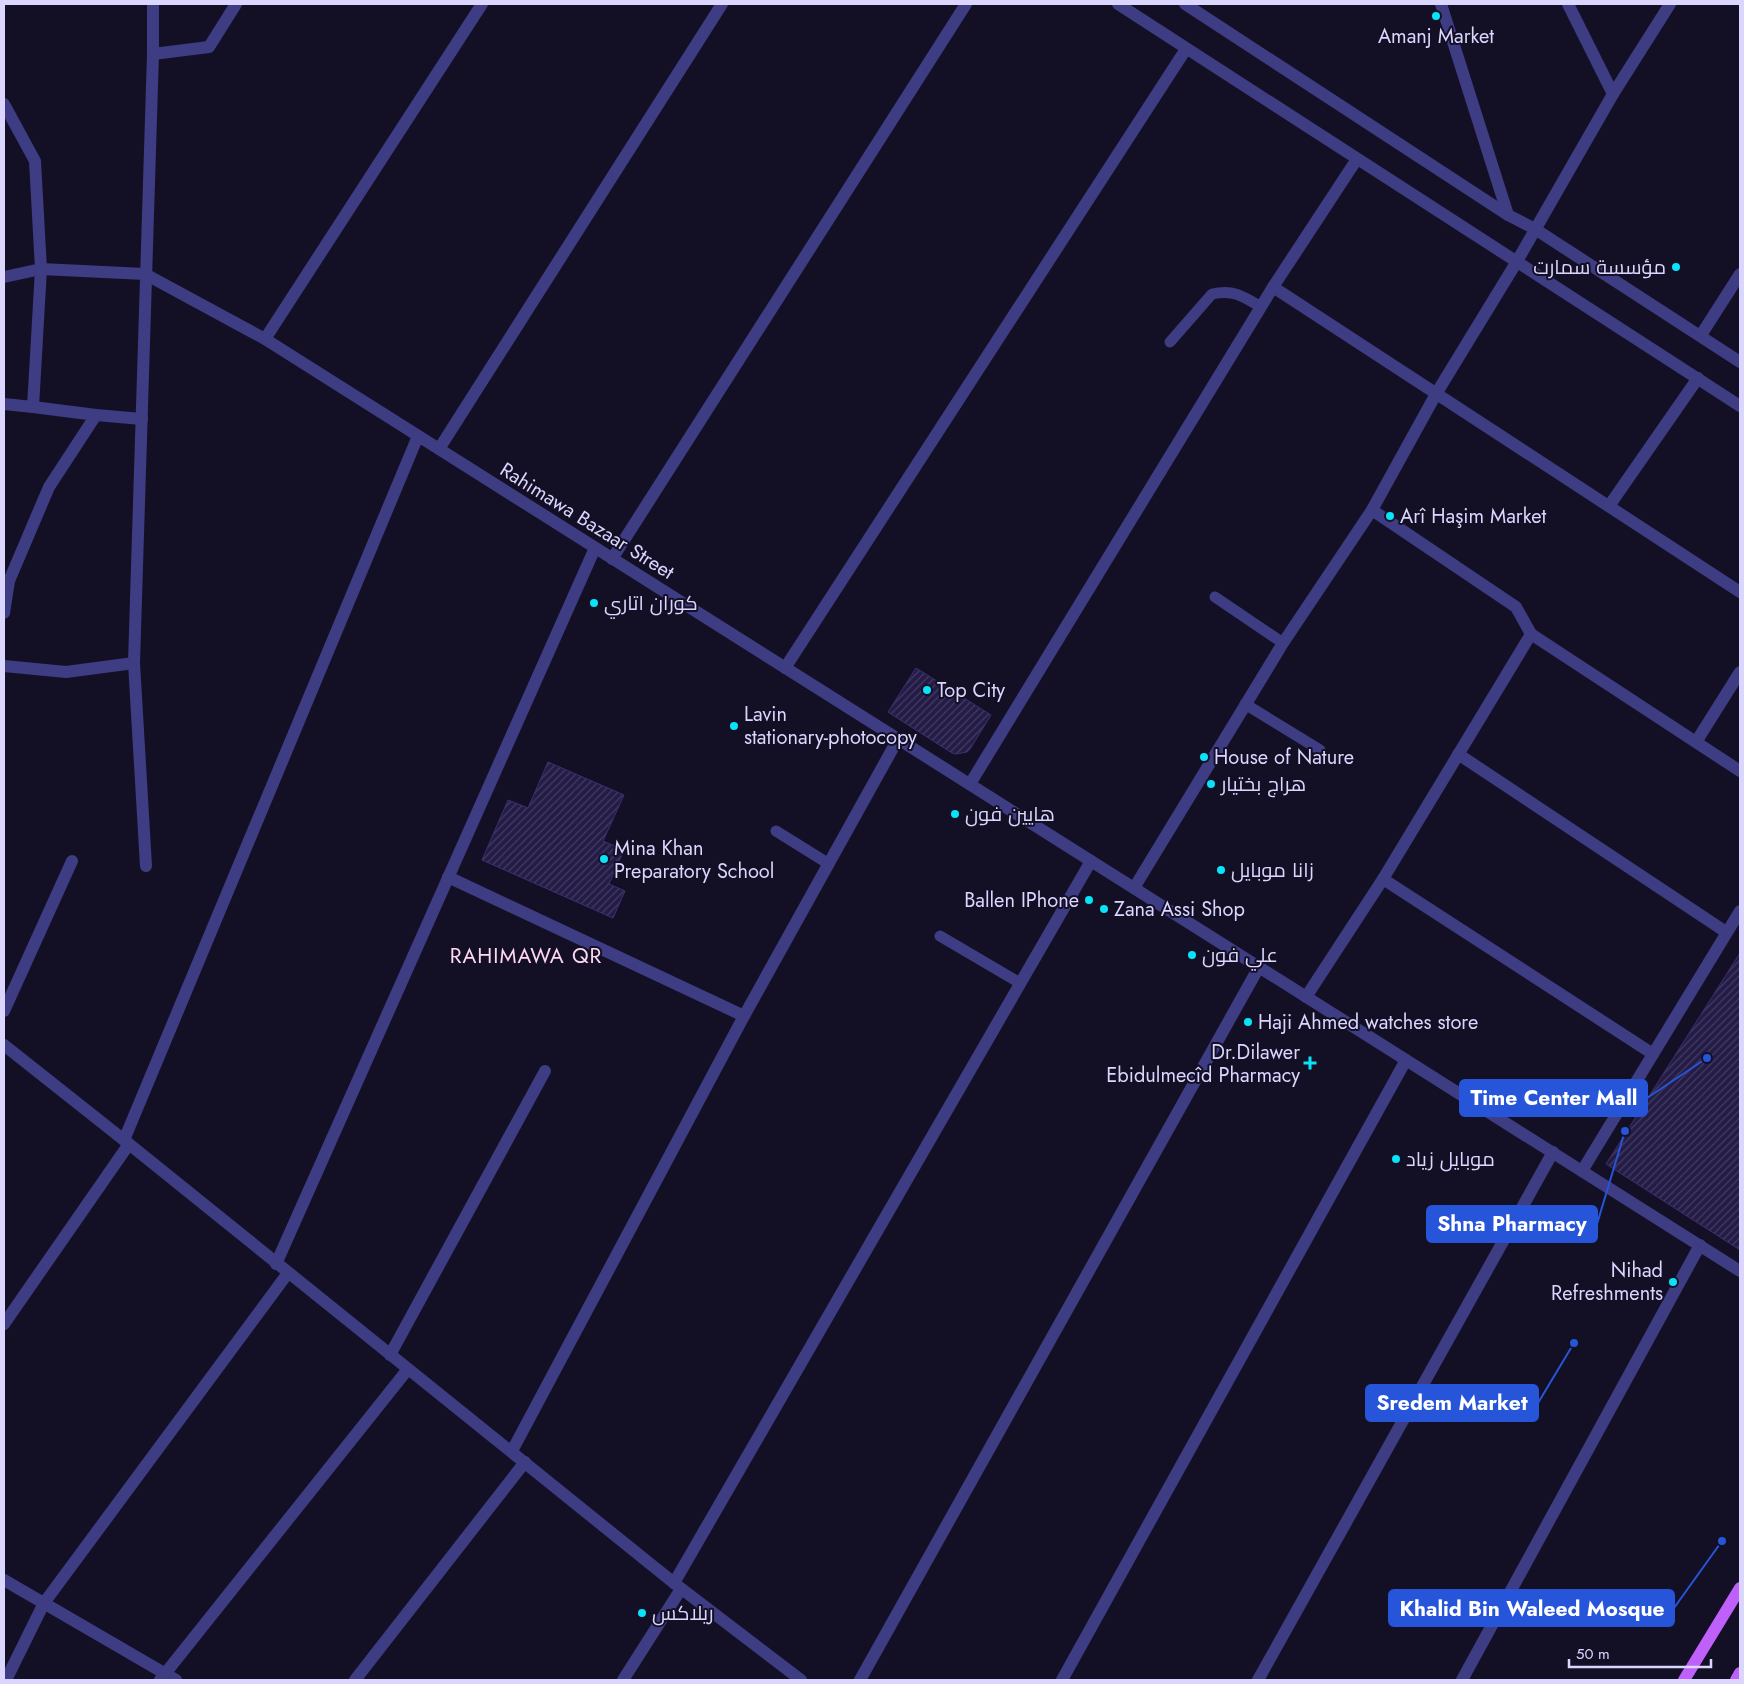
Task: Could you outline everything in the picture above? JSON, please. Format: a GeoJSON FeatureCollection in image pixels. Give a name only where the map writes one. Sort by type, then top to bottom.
{"type":"FeatureCollection","features":[{"type":"Feature","properties":{"kind":"main road"},"geometry":{"type":"LineString","coordinates":[[1684,1680],[1740,1588]]}},
{"type":"Feature","properties":{"kind":"main road"},"geometry":{"type":"LineString","coordinates":[[1736,1680],[1740,1673]]}},
{"type":"Feature","properties":{"kind":"street"},"geometry":{"type":"LineString","coordinates":[[146,866],[134,663],[153,4]]}},
{"type":"Feature","properties":{"kind":"street"},"geometry":{"type":"LineString","coordinates":[[153,54],[208,47],[236,4]]}},
{"type":"Feature","properties":{"kind":"street"},"geometry":{"type":"LineString","coordinates":[[265,339],[482,4]]}},
{"type":"Feature","properties":{"kind":"street"},"geometry":{"type":"LineString","coordinates":[[439,449],[722,4]]}},
{"type":"Feature","properties":{"kind":"street"},"geometry":{"type":"LineString","coordinates":[[612,559],[966,4]]}},
{"type":"Feature","properties":{"kind":"street"},"geometry":{"type":"LineString","coordinates":[[1118,4],[1740,406]]}},
{"type":"Feature","properties":{"kind":"street"},"geometry":{"type":"LineString","coordinates":[[1185,4],[1508,216],[1535,229],[1740,362]]}},
{"type":"Feature","properties":{"kind":"street"},"geometry":{"type":"LineString","coordinates":[[1441,4],[1508,216]]}},
{"type":"Feature","properties":{"kind":"street"},"geometry":{"type":"LineString","coordinates":[[1568,4],[1613,94]]}},
{"type":"Feature","properties":{"kind":"street"},"geometry":{"type":"LineString","coordinates":[[1134,888],[1283,643],[1372,510],[1436,394],[1516,263],[1613,94],[1670,4]]}},
{"type":"Feature","properties":{"kind":"street"},"geometry":{"type":"LineString","coordinates":[[784,668],[1186,49]]}},
{"type":"Feature","properties":{"kind":"street"},"geometry":{"type":"LineString","coordinates":[[4,104],[35,161],[42,269],[33,407]]}},
{"type":"Feature","properties":{"kind":"street"},"geometry":{"type":"LineString","coordinates":[[970,784],[1273,287],[1357,159]]}},
{"type":"Feature","properties":{"kind":"street"},"geometry":{"type":"LineString","coordinates":[[4,277],[42,269],[145,274]]}},
{"type":"Feature","properties":{"kind":"street","name":"Rahimawa Bazaar Street"},"geometry":{"type":"LineString","coordinates":[[145,274],[265,339],[1740,1271]]}},
{"type":"Feature","properties":{"kind":"street"},"geometry":{"type":"LineString","coordinates":[[1701,335],[1740,274]]}},
{"type":"Feature","properties":{"kind":"street"},"geometry":{"type":"LineString","coordinates":[[1273,287],[1740,592]]}},
{"type":"Feature","properties":{"kind":"street"},"geometry":{"type":"LineString","coordinates":[[1609,506],[1698,378]]}},
{"type":"Feature","properties":{"kind":"street"},"geometry":{"type":"LineString","coordinates":[[4,404],[142,419]]}},
{"type":"Feature","properties":{"kind":"street"},"geometry":{"type":"LineString","coordinates":[[4,613],[6,581],[49,486],[96,415]]}},
{"type":"Feature","properties":{"kind":"street"},"geometry":{"type":"LineString","coordinates":[[4,1324],[126,1142],[418,436]]}},
{"type":"Feature","properties":{"kind":"street"},"geometry":{"type":"LineString","coordinates":[[1372,510],[1516,607],[1531,634],[1740,770]]}},
{"type":"Feature","properties":{"kind":"street"},"geometry":{"type":"LineString","coordinates":[[276,1264],[595,548]]}},
{"type":"Feature","properties":{"kind":"street"},"geometry":{"type":"LineString","coordinates":[[1306,997],[1383,878],[1531,634]]}},
{"type":"Feature","properties":{"kind":"street"},"geometry":{"type":"LineString","coordinates":[[4,666],[66,672],[134,663]]}},
{"type":"Feature","properties":{"kind":"street"},"geometry":{"type":"LineString","coordinates":[[1696,742],[1740,672]]}},
{"type":"Feature","properties":{"kind":"street"},"geometry":{"type":"LineString","coordinates":[[512,1451],[744,1016],[898,739]]}},
{"type":"Feature","properties":{"kind":"street"},"geometry":{"type":"LineString","coordinates":[[1458,754],[1726,932]]}},
{"type":"Feature","properties":{"kind":"street"},"geometry":{"type":"LineString","coordinates":[[4,1012],[72,860]]}},
{"type":"Feature","properties":{"kind":"street"},"geometry":{"type":"LineString","coordinates":[[623,1680],[1091,861]]}},
{"type":"Feature","properties":{"kind":"street"},"geometry":{"type":"LineString","coordinates":[[448,877],[744,1016]]}},
{"type":"Feature","properties":{"kind":"street"},"geometry":{"type":"LineString","coordinates":[[1383,878],[1653,1054]]}},
{"type":"Feature","properties":{"kind":"street"},"geometry":{"type":"LineString","coordinates":[[1582,1171],[1740,911]]}},
{"type":"Feature","properties":{"kind":"street"},"geometry":{"type":"LineString","coordinates":[[860,1680],[1259,967]]}},
{"type":"Feature","properties":{"kind":"street"},"geometry":{"type":"LineString","coordinates":[[4,1045],[678,1586],[801,1680]]}},
{"type":"Feature","properties":{"kind":"street"},"geometry":{"type":"LineString","coordinates":[[1062,1680],[1406,1060]]}},
{"type":"Feature","properties":{"kind":"street"},"geometry":{"type":"LineString","coordinates":[[390,1355],[545,1071]]}},
{"type":"Feature","properties":{"kind":"street"},"geometry":{"type":"LineString","coordinates":[[1258,1680],[1552,1152]]}},
{"type":"Feature","properties":{"kind":"street"},"geometry":{"type":"LineString","coordinates":[[1462,1680],[1700,1245]]}},
{"type":"Feature","properties":{"kind":"street"},"geometry":{"type":"LineString","coordinates":[[6,1680],[44,1603],[288,1273]]}},
{"type":"Feature","properties":{"kind":"street"},"geometry":{"type":"LineString","coordinates":[[4,1580],[167,1678],[408,1369]]}},
{"type":"Feature","properties":{"kind":"street"},"geometry":{"type":"LineString","coordinates":[[355,1680],[525,1462]]}},
{"type":"Feature","properties":{"kind":"lane"},"geometry":{"type":"LineString","coordinates":[[1170,342],[1212,294],[1221,292],[1238,293],[1261,307]]}},
{"type":"Feature","properties":{"kind":"lane"},"geometry":{"type":"LineString","coordinates":[[1215,597],[1283,643]]}},
{"type":"Feature","properties":{"kind":"lane"},"geometry":{"type":"LineString","coordinates":[[1245,704],[1320,750]]}},
{"type":"Feature","properties":{"kind":"lane"},"geometry":{"type":"LineString","coordinates":[[776,831],[829,864]]}},
{"type":"Feature","properties":{"kind":"lane"},"geometry":{"type":"LineString","coordinates":[[940,936],[1020,983]]}},
{"type":"Feature","properties":{"kind":"building","name":"Top City"},"geometry":{"type":"Polygon","coordinates":[[[916,668],[991,715],[967,752],[952,753],[888,712],[916,668]]]}},
{"type":"Feature","properties":{"kind":"building"},"geometry":{"type":"Polygon","coordinates":[[[548,762],[624,795],[603,841],[624,850],[609,884],[625,891],[613,918],[482,860],[508,800],[528,808],[548,762]]]}},
{"type":"Feature","properties":{"kind":"building"},"geometry":{"type":"Polygon","coordinates":[[[1740,953],[1740,1250],[1606,1164],[1740,953]]]}},
{"type":"Feature","properties":{"kind":"place","name":"Amanj Market"},"geometry":{"type":"Point","coordinates":[1436,16]}},
{"type":"Feature","properties":{"kind":"place","name":"مؤسسة سمارت"},"geometry":{"type":"Point","coordinates":[1676,267]}},
{"type":"Feature","properties":{"kind":"place","name":"Arî Haşim Market"},"geometry":{"type":"Point","coordinates":[1390,516]}},
{"type":"Feature","properties":{"kind":"place","name":"كوران اتاري"},"geometry":{"type":"Point","coordinates":[594,603]}},
{"type":"Feature","properties":{"kind":"place","name":"Top City"},"geometry":{"type":"Point","coordinates":[927,690]}},
{"type":"Feature","properties":{"kind":"place","name":"Lavin stationary-photocopy"},"geometry":{"type":"Point","coordinates":[734,726]}},
{"type":"Feature","properties":{"kind":"place","name":"House of Nature"},"geometry":{"type":"Point","coordinates":[1204,757]}},
{"type":"Feature","properties":{"kind":"place","name":"هراج بختيار"},"geometry":{"type":"Point","coordinates":[1211,784]}},
{"type":"Feature","properties":{"kind":"place","name":"هايين فون"},"geometry":{"type":"Point","coordinates":[955,814]}},
{"type":"Feature","properties":{"kind":"place","name":"Mina Khan Preparatory School"},"geometry":{"type":"Point","coordinates":[604,859]}},
{"type":"Feature","properties":{"kind":"place","name":"زانا موبايل"},"geometry":{"type":"Point","coordinates":[1221,870]}},
{"type":"Feature","properties":{"kind":"place","name":"Ballen IPhone"},"geometry":{"type":"Point","coordinates":[1089,900]}},
{"type":"Feature","properties":{"kind":"place","name":"Zana Assi Shop"},"geometry":{"type":"Point","coordinates":[1104,909]}},
{"type":"Feature","properties":{"kind":"place","name":"علي فون"},"geometry":{"type":"Point","coordinates":[1192,955]}},
{"type":"Feature","properties":{"kind":"place","name":"Haji Ahmed watches store"},"geometry":{"type":"Point","coordinates":[1248,1022]}},
{"type":"Feature","properties":{"kind":"place","name":"Time Center Mall"},"geometry":{"type":"Point","coordinates":[1707,1058]}},
{"type":"Feature","properties":{"kind":"place","name":"Dr.Dilawer Ebidulmecîd Pharmacy"},"geometry":{"type":"Point","coordinates":[1310,1063]}},
{"type":"Feature","properties":{"kind":"place","name":"Shna Pharmacy"},"geometry":{"type":"Point","coordinates":[1625,1131]}},
{"type":"Feature","properties":{"kind":"place","name":"موبايل زياد"},"geometry":{"type":"Point","coordinates":[1396,1159]}},
{"type":"Feature","properties":{"kind":"place","name":"Nihad Refreshments"},"geometry":{"type":"Point","coordinates":[1673,1282]}},
{"type":"Feature","properties":{"kind":"place","name":"Sredem Market"},"geometry":{"type":"Point","coordinates":[1574,1343]}},
{"type":"Feature","properties":{"kind":"place","name":"Khalid Bin Waleed Mosque"},"geometry":{"type":"Point","coordinates":[1722,1541]}},
{"type":"Feature","properties":{"kind":"place","name":"ریلاکس"},"geometry":{"type":"Point","coordinates":[642,1613]}},
{"type":"Feature","properties":{"kind":"district","name":"RAHIMAWA QR"},"geometry":{"type":"Point","coordinates":[526,956]}}]}
